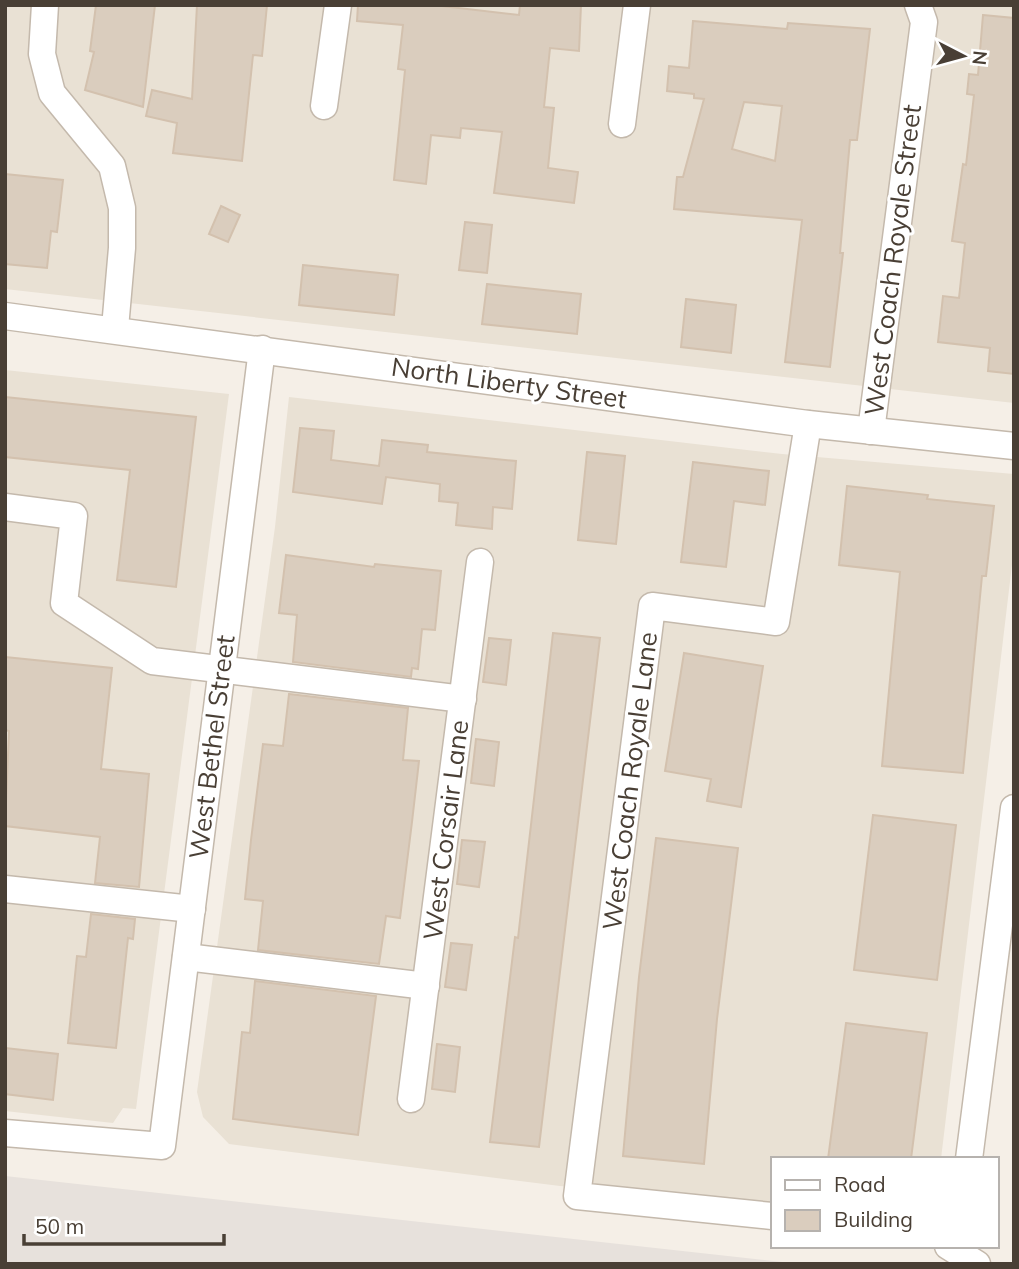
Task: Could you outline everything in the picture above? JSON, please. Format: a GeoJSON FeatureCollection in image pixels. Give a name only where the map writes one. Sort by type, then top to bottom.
{"type":"FeatureCollection","features":[{"type":"Feature","properties":{"kind":"street"},"geometry":{"type":"LineString","coordinates":[[45,5],[42,54],[52,93],[112,166],[122,208],[122,248],[114,328]]}},
{"type":"Feature","properties":{"kind":"street"},"geometry":{"type":"LineString","coordinates":[[324,106],[338,5]]}},
{"type":"Feature","properties":{"kind":"street"},"geometry":{"type":"LineString","coordinates":[[622,124],[637,5]]}},
{"type":"Feature","properties":{"kind":"street","name":"West Coach Royale Street"},"geometry":{"type":"LineString","coordinates":[[872,431],[924,22],[918,5]]}},
{"type":"Feature","properties":{"kind":"street","name":"North Liberty Street"},"geometry":{"type":"LineString","coordinates":[[5,316],[114,328],[808,424],[1014,446]]}},
{"type":"Feature","properties":{"kind":"street","name":"West Bethel Street"},"geometry":{"type":"LineString","coordinates":[[5,1133],[162,1146],[262,349]]}},
{"type":"Feature","properties":{"kind":"street","name":"West Coach Royale Lane"},"geometry":{"type":"LineString","coordinates":[[771,1216],[577,1196],[652,606],[776,622],[808,424]]}},
{"type":"Feature","properties":{"kind":"street"},"geometry":{"type":"LineString","coordinates":[[5,507],[74,516],[64,603],[152,661],[222,672],[463,699]]}},
{"type":"Feature","properties":{"kind":"street","name":"West Corsair Lane"},"geometry":{"type":"LineString","coordinates":[[411,1099],[480,562]]}},
{"type":"Feature","properties":{"kind":"street"},"geometry":{"type":"LineString","coordinates":[[970,1157],[1014,808]]}},
{"type":"Feature","properties":{"kind":"street"},"geometry":{"type":"LineString","coordinates":[[5,889],[192,909]]}},
{"type":"Feature","properties":{"kind":"street"},"geometry":{"type":"LineString","coordinates":[[186,957],[426,986]]}},
{"type":"Feature","properties":{"kind":"shaded area"},"geometry":{"type":"Polygon","coordinates":[[[5,5],[1014,5],[1014,403],[5,289],[5,5]]]}},
{"type":"Feature","properties":{"kind":"shaded area"},"geometry":{"type":"Polygon","coordinates":[[[5,370],[229,394],[136,1109],[123,1108],[113,1123],[5,1111],[5,370]]]}},
{"type":"Feature","properties":{"kind":"shaded area"},"geometry":{"type":"Polygon","coordinates":[[[289,397],[782,454],[1014,474],[1014,548],[941,1157],[771,1157],[771,1202],[560,1186],[229,1144],[203,1117],[197,1092],[275,527],[289,397]]]}},
{"type":"Feature","properties":{"kind":"shaded area"},"geometry":{"type":"Polygon","coordinates":[[[5,1176],[800,1264],[5,1264],[5,1176]]]}},
{"type":"Feature","properties":{"kind":"building"},"geometry":{"type":"Polygon","coordinates":[[[96,5],[155,5],[143,107],[85,90],[94,52],[90,51],[96,5]]]}},
{"type":"Feature","properties":{"kind":"building"},"geometry":{"type":"Polygon","coordinates":[[[197,5],[267,5],[262,56],[253,55],[242,161],[173,153],[177,123],[146,116],[152,90],[192,99],[197,5]]]}},
{"type":"Feature","properties":{"kind":"building"},"geometry":{"type":"Polygon","coordinates":[[[358,5],[433,5],[519,15],[520,5],[581,5],[579,51],[550,48],[544,107],[554,108],[548,168],[578,172],[574,203],[494,193],[502,132],[461,128],[460,138],[431,135],[426,184],[394,180],[405,70],[398,69],[403,25],[357,21],[358,5]]]}},
{"type":"Feature","properties":{"kind":"building"},"geometry":{"type":"Polygon","coordinates":[[[983,15],[1014,18],[1014,374],[988,371],[990,348],[938,342],[943,296],[959,298],[965,243],[952,241],[963,164],[966,165],[974,95],[967,94],[969,74],[978,75],[983,15]]]}},
{"type":"Feature","properties":{"kind":"building"},"geometry":{"type":"Polygon","coordinates":[[[693,21],[787,29],[788,23],[870,29],[857,140],[850,140],[840,253],[843,253],[830,367],[785,362],[802,220],[674,209],[677,177],[683,177],[704,99],[694,98],[694,94],[667,91],[669,66],[689,68],[693,21]],[[744,102],[732,149],[775,161],[782,106],[744,102]]]}},
{"type":"Feature","properties":{"kind":"building"},"geometry":{"type":"Polygon","coordinates":[[[5,174],[63,180],[57,232],[51,231],[47,268],[5,264],[5,174]]]}},
{"type":"Feature","properties":{"kind":"building"},"geometry":{"type":"Polygon","coordinates":[[[221,206],[240,215],[228,242],[209,234],[221,206]]]}},
{"type":"Feature","properties":{"kind":"building"},"geometry":{"type":"Polygon","coordinates":[[[465,222],[492,225],[487,273],[459,270],[465,222]]]}},
{"type":"Feature","properties":{"kind":"building"},"geometry":{"type":"Polygon","coordinates":[[[303,265],[398,275],[394,315],[299,305],[303,265]]]}},
{"type":"Feature","properties":{"kind":"building"},"geometry":{"type":"Polygon","coordinates":[[[487,284],[581,294],[577,334],[482,324],[487,284]]]}},
{"type":"Feature","properties":{"kind":"building"},"geometry":{"type":"Polygon","coordinates":[[[686,299],[736,305],[731,353],[681,347],[686,299]]]}},
{"type":"Feature","properties":{"kind":"building"},"geometry":{"type":"Polygon","coordinates":[[[5,397],[196,417],[176,587],[117,580],[130,470],[5,457],[5,397]]]}},
{"type":"Feature","properties":{"kind":"building"},"geometry":{"type":"Polygon","coordinates":[[[300,428],[334,431],[331,460],[379,466],[382,440],[428,445],[427,452],[516,461],[512,509],[493,507],[492,529],[456,525],[458,503],[439,501],[440,484],[386,477],[382,504],[293,492],[300,428]]]}},
{"type":"Feature","properties":{"kind":"building"},"geometry":{"type":"Polygon","coordinates":[[[587,452],[625,456],[616,544],[578,540],[587,452]]]}},
{"type":"Feature","properties":{"kind":"building"},"geometry":{"type":"Polygon","coordinates":[[[693,462],[769,471],[765,505],[734,501],[726,567],[681,562],[693,462]]]}},
{"type":"Feature","properties":{"kind":"building"},"geometry":{"type":"Polygon","coordinates":[[[847,486],[994,506],[986,576],[982,576],[963,773],[882,766],[900,572],[839,565],[847,486]]]}},
{"type":"Feature","properties":{"kind":"building"},"geometry":{"type":"Polygon","coordinates":[[[286,555],[374,567],[375,564],[441,571],[435,630],[422,629],[418,669],[412,668],[411,677],[293,662],[297,615],[279,613],[286,555]]]}},
{"type":"Feature","properties":{"kind":"building"},"geometry":{"type":"Polygon","coordinates":[[[553,633],[600,638],[539,1147],[490,1142],[515,937],[518,938],[553,633]]]}},
{"type":"Feature","properties":{"kind":"building"},"geometry":{"type":"Polygon","coordinates":[[[489,638],[511,640],[506,685],[483,682],[489,638]]]}},
{"type":"Feature","properties":{"kind":"building"},"geometry":{"type":"Polygon","coordinates":[[[684,653],[763,666],[741,807],[707,801],[711,779],[665,771],[684,653]]]}},
{"type":"Feature","properties":{"kind":"building"},"geometry":{"type":"Polygon","coordinates":[[[5,657],[112,668],[101,769],[149,774],[139,887],[95,883],[100,837],[5,826],[9,731],[5,730],[5,657]]]}},
{"type":"Feature","properties":{"kind":"building"},"geometry":{"type":"Polygon","coordinates":[[[289,694],[408,708],[403,760],[419,761],[400,918],[386,916],[379,964],[258,950],[263,901],[245,899],[251,840],[263,744],[283,746],[289,694]]]}},
{"type":"Feature","properties":{"kind":"building"},"geometry":{"type":"Polygon","coordinates":[[[476,739],[499,742],[494,786],[471,783],[476,739]]]}},
{"type":"Feature","properties":{"kind":"building"},"geometry":{"type":"Polygon","coordinates":[[[873,815],[956,825],[937,980],[854,970],[873,815]]]}},
{"type":"Feature","properties":{"kind":"building"},"geometry":{"type":"Polygon","coordinates":[[[656,838],[738,848],[717,1019],[704,1164],[623,1156],[639,977],[656,838]]]}},
{"type":"Feature","properties":{"kind":"building"},"geometry":{"type":"Polygon","coordinates":[[[462,840],[485,842],[479,887],[457,884],[462,840]]]}},
{"type":"Feature","properties":{"kind":"building"},"geometry":{"type":"Polygon","coordinates":[[[91,914],[135,919],[133,939],[128,938],[116,1048],[68,1043],[77,956],[86,957],[91,914]]]}},
{"type":"Feature","properties":{"kind":"building"},"geometry":{"type":"Polygon","coordinates":[[[451,943],[472,945],[466,990],[445,987],[451,943]]]}},
{"type":"Feature","properties":{"kind":"building"},"geometry":{"type":"Polygon","coordinates":[[[255,981],[376,996],[358,1135],[233,1119],[242,1032],[250,1033],[255,981]]]}},
{"type":"Feature","properties":{"kind":"building"},"geometry":{"type":"Polygon","coordinates":[[[846,1023],[927,1033],[911,1157],[828,1157],[846,1023]]]}},
{"type":"Feature","properties":{"kind":"building"},"geometry":{"type":"Polygon","coordinates":[[[437,1044],[460,1047],[455,1092],[432,1089],[437,1044]]]}},
{"type":"Feature","properties":{"kind":"building"},"geometry":{"type":"Polygon","coordinates":[[[5,1048],[58,1054],[53,1100],[5,1094],[5,1048]]]}}]}
